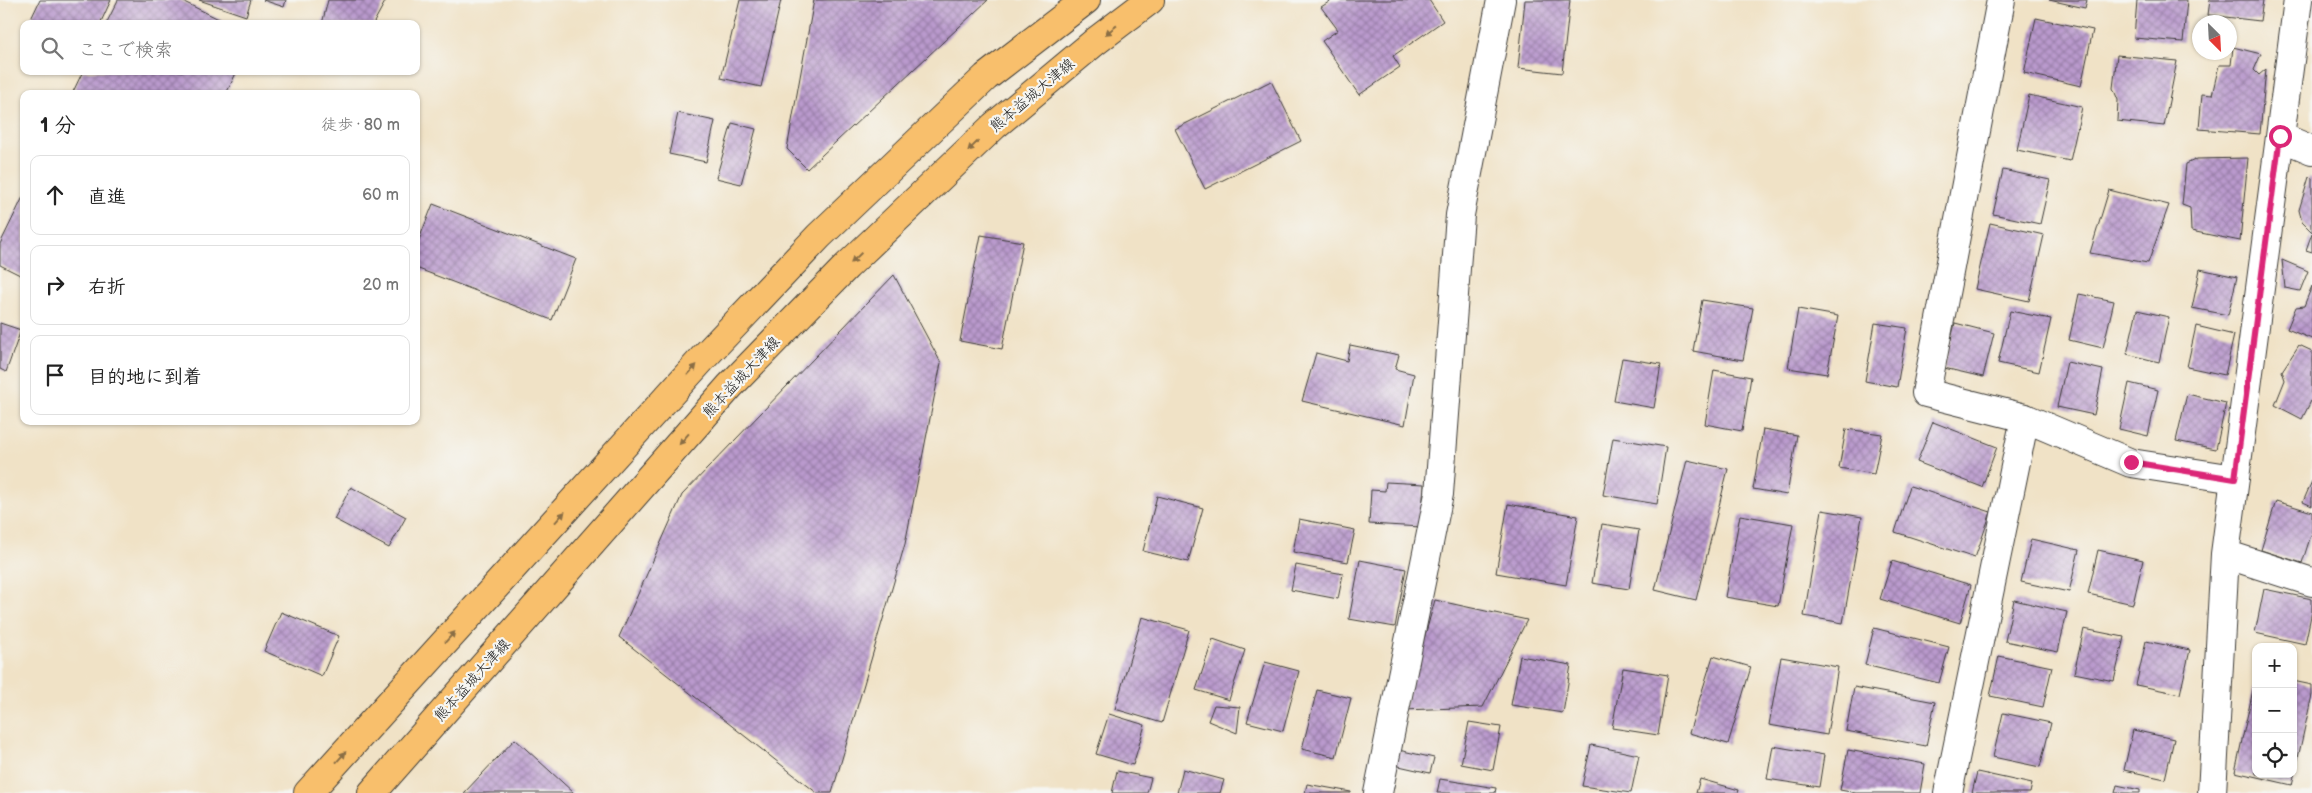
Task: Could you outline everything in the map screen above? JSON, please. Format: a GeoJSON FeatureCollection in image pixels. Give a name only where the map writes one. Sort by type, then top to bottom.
{"type":"FeatureCollection","features":[{"type":"Feature","properties":{"kind":"main road"},"geometry":{"type":"LineString","coordinates":[[308,793],[704,357],[819,236],[986,77],[1086,0]]}},
{"type":"Feature","properties":{"kind":"main road","name":"熊本益城大津線"},"geometry":{"type":"LineString","coordinates":[[372,793],[730,386],[833,280],[994,126],[1096,41],[1150,0]]}},
{"type":"Feature","properties":{"kind":"street"},"geometry":{"type":"LineString","coordinates":[[1378,793],[1439,494],[1460,215],[1501,0]]}},
{"type":"Feature","properties":{"kind":"street"},"geometry":{"type":"LineString","coordinates":[[2001,0],[1926,393],[2026,418],[2131,462],[2235,479]]}},
{"type":"Feature","properties":{"kind":"street"},"geometry":{"type":"LineString","coordinates":[[2212,793],[2225,554],[2298,0]]}},
{"type":"Feature","properties":{"kind":"street"},"geometry":{"type":"LineString","coordinates":[[2280,136],[2312,150]]}},
{"type":"Feature","properties":{"kind":"street"},"geometry":{"type":"LineString","coordinates":[[1948,793],[2026,418]]}},
{"type":"Feature","properties":{"kind":"street"},"geometry":{"type":"LineString","coordinates":[[2225,554],[2312,582]]}},
{"type":"Feature","properties":{"kind":"building"},"geometry":{"type":"Polygon","coordinates":[[[40,0],[111,0],[102,20],[30,20],[40,0]]]}},
{"type":"Feature","properties":{"kind":"building"},"geometry":{"type":"Polygon","coordinates":[[[118,0],[180,0],[221,20],[108,20],[118,0]]]}},
{"type":"Feature","properties":{"kind":"building"},"geometry":{"type":"Polygon","coordinates":[[[199,0],[251,0],[246,16],[199,0]]]}},
{"type":"Feature","properties":{"kind":"building"},"geometry":{"type":"Polygon","coordinates":[[[263,0],[286,0],[284,7],[263,0]]]}},
{"type":"Feature","properties":{"kind":"building"},"geometry":{"type":"Polygon","coordinates":[[[328,0],[386,0],[375,20],[323,20],[328,0]]]}},
{"type":"Feature","properties":{"kind":"building"},"geometry":{"type":"Polygon","coordinates":[[[740,0],[781,0],[761,87],[721,78],[740,0]]]}},
{"type":"Feature","properties":{"kind":"building"},"geometry":{"type":"Polygon","coordinates":[[[814,0],[988,0],[807,169],[787,149],[814,0]]]}},
{"type":"Feature","properties":{"kind":"building"},"geometry":{"type":"Polygon","coordinates":[[[1332,0],[1429,0],[1443,21],[1393,56],[1400,67],[1359,95],[1322,41],[1338,30],[1321,7],[1332,0]]]}},
{"type":"Feature","properties":{"kind":"building"},"geometry":{"type":"Polygon","coordinates":[[[1525,0],[1570,0],[1562,73],[1518,68],[1525,0]]]}},
{"type":"Feature","properties":{"kind":"building"},"geometry":{"type":"Polygon","coordinates":[[[2049,0],[2087,0],[2085,8],[2049,0]]]}},
{"type":"Feature","properties":{"kind":"building"},"geometry":{"type":"Polygon","coordinates":[[[2137,0],[2187,0],[2183,42],[2134,38],[2137,0]]]}},
{"type":"Feature","properties":{"kind":"building"},"geometry":{"type":"Polygon","coordinates":[[[2210,0],[2263,0],[2260,21],[2237,18],[2237,15],[2208,15],[2210,0]]]}},
{"type":"Feature","properties":{"kind":"building"},"geometry":{"type":"Polygon","coordinates":[[[2036,18],[2093,30],[2081,86],[2024,73],[2036,18]]]}},
{"type":"Feature","properties":{"kind":"building"},"geometry":{"type":"Polygon","coordinates":[[[2237,48],[2261,54],[2254,70],[2259,75],[2266,69],[2260,134],[2199,129],[2202,94],[2212,95],[2219,65],[2231,65],[2232,60],[2237,60],[2237,48]]]}},
{"type":"Feature","properties":{"kind":"building"},"geometry":{"type":"Polygon","coordinates":[[[2117,55],[2177,61],[2164,126],[2117,121],[2118,100],[2113,88],[2117,55]]]}},
{"type":"Feature","properties":{"kind":"building"},"geometry":{"type":"Polygon","coordinates":[[[81,75],[235,75],[228,90],[74,90],[81,75]]]}},
{"type":"Feature","properties":{"kind":"building"},"geometry":{"type":"Polygon","coordinates":[[[1271,81],[1301,141],[1205,189],[1175,129],[1271,81]]]}},
{"type":"Feature","properties":{"kind":"building"},"geometry":{"type":"Polygon","coordinates":[[[2029,95],[2082,107],[2070,161],[2017,150],[2029,95]]]}},
{"type":"Feature","properties":{"kind":"building"},"geometry":{"type":"Polygon","coordinates":[[[678,113],[715,121],[706,162],[669,154],[678,113]]]}},
{"type":"Feature","properties":{"kind":"building"},"geometry":{"type":"Polygon","coordinates":[[[732,123],[756,129],[741,184],[716,178],[732,123]]]}},
{"type":"Feature","properties":{"kind":"building"},"geometry":{"type":"Polygon","coordinates":[[[2248,158],[2240,241],[2191,231],[2190,208],[2182,205],[2186,164],[2197,159],[2248,158]]]}},
{"type":"Feature","properties":{"kind":"building"},"geometry":{"type":"Polygon","coordinates":[[[2003,170],[2050,180],[2040,224],[1993,214],[2003,170]]]}},
{"type":"Feature","properties":{"kind":"building"},"geometry":{"type":"Polygon","coordinates":[[[2309,177],[2312,178],[2312,232],[2302,222],[2299,210],[2309,177]]]}},
{"type":"Feature","properties":{"kind":"building"},"geometry":{"type":"Polygon","coordinates":[[[2109,190],[2169,205],[2148,263],[2090,253],[2109,190]]]}},
{"type":"Feature","properties":{"kind":"building"},"geometry":{"type":"Polygon","coordinates":[[[20,203],[20,275],[0,265],[0,244],[20,203]]]}},
{"type":"Feature","properties":{"kind":"building"},"geometry":{"type":"Polygon","coordinates":[[[433,204],[576,259],[552,320],[420,270],[420,237],[433,204]]]}},
{"type":"Feature","properties":{"kind":"building"},"geometry":{"type":"Polygon","coordinates":[[[1990,223],[2044,235],[2029,301],[1975,289],[1990,223]]]}},
{"type":"Feature","properties":{"kind":"building"},"geometry":{"type":"Polygon","coordinates":[[[2312,233],[2312,252],[2306,250],[2312,233]]]}},
{"type":"Feature","properties":{"kind":"building"},"geometry":{"type":"Polygon","coordinates":[[[981,235],[1023,242],[1002,349],[960,341],[981,235]]]}},
{"type":"Feature","properties":{"kind":"building"},"geometry":{"type":"Polygon","coordinates":[[[2282,260],[2308,271],[2300,291],[2285,288],[2282,260]]]}},
{"type":"Feature","properties":{"kind":"building"},"geometry":{"type":"Polygon","coordinates":[[[2200,269],[2237,277],[2228,315],[2192,308],[2200,269]]]}},
{"type":"Feature","properties":{"kind":"building"},"geometry":{"type":"Polygon","coordinates":[[[894,275],[941,363],[905,544],[832,793],[817,793],[619,637],[682,495],[894,275]]]}},
{"type":"Feature","properties":{"kind":"building"},"geometry":{"type":"Polygon","coordinates":[[[2312,286],[2312,339],[2287,329],[2296,307],[2304,306],[2312,286]]]}},
{"type":"Feature","properties":{"kind":"building"},"geometry":{"type":"Polygon","coordinates":[[[2079,294],[2114,301],[2103,348],[2069,340],[2079,294]]]}},
{"type":"Feature","properties":{"kind":"building"},"geometry":{"type":"Polygon","coordinates":[[[1702,300],[1753,308],[1743,360],[1693,351],[1702,300]]]}},
{"type":"Feature","properties":{"kind":"building"},"geometry":{"type":"Polygon","coordinates":[[[1798,309],[1838,316],[1827,374],[1788,368],[1798,309]]]}},
{"type":"Feature","properties":{"kind":"building"},"geometry":{"type":"Polygon","coordinates":[[[2137,310],[2169,317],[2159,362],[2127,354],[2137,310]]]}},
{"type":"Feature","properties":{"kind":"building"},"geometry":{"type":"Polygon","coordinates":[[[2010,311],[2051,319],[2039,372],[1998,363],[2010,311]]]}},
{"type":"Feature","properties":{"kind":"building"},"geometry":{"type":"Polygon","coordinates":[[[0,323],[20,330],[20,333],[6,372],[0,369],[0,323]]]}},
{"type":"Feature","properties":{"kind":"building"},"geometry":{"type":"Polygon","coordinates":[[[1875,323],[1907,328],[1897,387],[1865,381],[1875,323]]]}},
{"type":"Feature","properties":{"kind":"building"},"geometry":{"type":"Polygon","coordinates":[[[1955,323],[1994,333],[1983,377],[1944,368],[1955,323]]]}},
{"type":"Feature","properties":{"kind":"building"},"geometry":{"type":"Polygon","coordinates":[[[2196,326],[2234,335],[2225,375],[2187,367],[2196,326]]]}},
{"type":"Feature","properties":{"kind":"building"},"geometry":{"type":"Polygon","coordinates":[[[1350,345],[1399,355],[1395,369],[1414,374],[1405,425],[1302,401],[1316,353],[1347,361],[1350,345]]]}},
{"type":"Feature","properties":{"kind":"building"},"geometry":{"type":"Polygon","coordinates":[[[2299,345],[2312,351],[2312,399],[2302,419],[2275,405],[2285,380],[2282,371],[2299,345]]]}},
{"type":"Feature","properties":{"kind":"building"},"geometry":{"type":"Polygon","coordinates":[[[1622,358],[1661,364],[1654,408],[1614,401],[1622,358]]]}},
{"type":"Feature","properties":{"kind":"building"},"geometry":{"type":"Polygon","coordinates":[[[2067,362],[2103,370],[2094,415],[2057,407],[2067,362]]]}},
{"type":"Feature","properties":{"kind":"building"},"geometry":{"type":"Polygon","coordinates":[[[1714,370],[1751,377],[1742,431],[1705,424],[1714,370]]]}},
{"type":"Feature","properties":{"kind":"building"},"geometry":{"type":"Polygon","coordinates":[[[2129,383],[2158,390],[2148,436],[2119,429],[2129,383]]]}},
{"type":"Feature","properties":{"kind":"building"},"geometry":{"type":"Polygon","coordinates":[[[2187,394],[2226,403],[2216,449],[2176,441],[2187,394]]]}},
{"type":"Feature","properties":{"kind":"building"},"geometry":{"type":"Polygon","coordinates":[[[1933,422],[1997,447],[1982,487],[1917,462],[1933,422]]]}},
{"type":"Feature","properties":{"kind":"building"},"geometry":{"type":"Polygon","coordinates":[[[1763,429],[1797,435],[1787,495],[1753,489],[1763,429]]]}},
{"type":"Feature","properties":{"kind":"building"},"geometry":{"type":"Polygon","coordinates":[[[1846,429],[1882,434],[1874,474],[1839,468],[1846,429]]]}},
{"type":"Feature","properties":{"kind":"building"},"geometry":{"type":"Polygon","coordinates":[[[1613,438],[1666,447],[1657,504],[1603,495],[1613,438]]]}},
{"type":"Feature","properties":{"kind":"building"},"geometry":{"type":"Polygon","coordinates":[[[1687,460],[1728,469],[1696,600],[1655,590],[1687,460]]]}},
{"type":"Feature","properties":{"kind":"building"},"geometry":{"type":"Polygon","coordinates":[[[2312,481],[2312,506],[2303,502],[2312,481]]]}},
{"type":"Feature","properties":{"kind":"building"},"geometry":{"type":"Polygon","coordinates":[[[1386,482],[1424,484],[1421,527],[1369,524],[1371,490],[1385,491],[1386,482]]]}},
{"type":"Feature","properties":{"kind":"building"},"geometry":{"type":"Polygon","coordinates":[[[1910,486],[1991,512],[1975,558],[1895,532],[1910,486]]]}},
{"type":"Feature","properties":{"kind":"building"},"geometry":{"type":"Polygon","coordinates":[[[351,487],[406,517],[389,548],[334,519],[351,487]]]}},
{"type":"Feature","properties":{"kind":"building"},"geometry":{"type":"Polygon","coordinates":[[[1157,496],[1203,508],[1188,562],[1143,551],[1157,496]]]}},
{"type":"Feature","properties":{"kind":"building"},"geometry":{"type":"Polygon","coordinates":[[[2276,501],[2312,512],[2312,532],[2302,563],[2261,550],[2276,501]]]}},
{"type":"Feature","properties":{"kind":"building"},"geometry":{"type":"Polygon","coordinates":[[[1508,504],[1578,516],[1566,585],[1496,573],[1508,504]]]}},
{"type":"Feature","properties":{"kind":"building"},"geometry":{"type":"Polygon","coordinates":[[[1822,510],[1862,517],[1843,623],[1804,616],[1822,510]]]}},
{"type":"Feature","properties":{"kind":"building"},"geometry":{"type":"Polygon","coordinates":[[[1740,515],[1793,524],[1778,606],[1725,597],[1740,515]]]}},
{"type":"Feature","properties":{"kind":"building"},"geometry":{"type":"Polygon","coordinates":[[[1299,519],[1355,530],[1348,562],[1293,552],[1299,519]]]}},
{"type":"Feature","properties":{"kind":"building"},"geometry":{"type":"Polygon","coordinates":[[[1602,524],[1639,530],[1629,589],[1592,583],[1602,524]]]}},
{"type":"Feature","properties":{"kind":"building"},"geometry":{"type":"Polygon","coordinates":[[[2031,539],[2079,550],[2069,592],[2021,582],[2031,539]]]}},
{"type":"Feature","properties":{"kind":"building"},"geometry":{"type":"Polygon","coordinates":[[[2098,550],[2143,560],[2133,604],[2088,594],[2098,550]]]}},
{"type":"Feature","properties":{"kind":"building"},"geometry":{"type":"Polygon","coordinates":[[[1360,560],[1406,569],[1395,627],[1349,619],[1360,560]]]}},
{"type":"Feature","properties":{"kind":"building"},"geometry":{"type":"Polygon","coordinates":[[[1892,561],[1971,585],[1960,623],[1880,599],[1892,561]]]}},
{"type":"Feature","properties":{"kind":"building"},"geometry":{"type":"Polygon","coordinates":[[[1296,565],[1343,574],[1338,599],[1291,590],[1296,565]]]}},
{"type":"Feature","properties":{"kind":"building"},"geometry":{"type":"Polygon","coordinates":[[[2264,589],[2312,599],[2312,611],[2305,644],[2255,633],[2264,589]]]}},
{"type":"Feature","properties":{"kind":"building"},"geometry":{"type":"Polygon","coordinates":[[[1435,600],[1527,620],[1483,707],[1404,710],[1435,600]]]}},
{"type":"Feature","properties":{"kind":"building"},"geometry":{"type":"Polygon","coordinates":[[[2014,600],[2067,612],[2058,652],[2005,641],[2014,600]]]}},
{"type":"Feature","properties":{"kind":"building"},"geometry":{"type":"Polygon","coordinates":[[[281,612],[339,636],[322,676],[264,651],[281,612]]]}},
{"type":"Feature","properties":{"kind":"building"},"geometry":{"type":"Polygon","coordinates":[[[1142,617],[1189,630],[1162,723],[1115,709],[1142,617]]]}},
{"type":"Feature","properties":{"kind":"building"},"geometry":{"type":"Polygon","coordinates":[[[1874,628],[1949,647],[1939,683],[1865,665],[1874,628]]]}},
{"type":"Feature","properties":{"kind":"building"},"geometry":{"type":"Polygon","coordinates":[[[2084,629],[2124,637],[2114,681],[2074,673],[2084,629]]]}},
{"type":"Feature","properties":{"kind":"building"},"geometry":{"type":"Polygon","coordinates":[[[1213,639],[1245,650],[1229,700],[1196,690],[1213,639]]]}},
{"type":"Feature","properties":{"kind":"building"},"geometry":{"type":"Polygon","coordinates":[[[2146,641],[2190,650],[2180,694],[2136,685],[2146,641]]]}},
{"type":"Feature","properties":{"kind":"building"},"geometry":{"type":"Polygon","coordinates":[[[1520,656],[1571,665],[1563,713],[1511,705],[1520,656]]]}},
{"type":"Feature","properties":{"kind":"building"},"geometry":{"type":"Polygon","coordinates":[[[1713,656],[1751,667],[1728,744],[1689,733],[1713,656]]]}},
{"type":"Feature","properties":{"kind":"building"},"geometry":{"type":"Polygon","coordinates":[[[1999,656],[2052,667],[2043,707],[1990,696],[1999,656]]]}},
{"type":"Feature","properties":{"kind":"building"},"geometry":{"type":"Polygon","coordinates":[[[1781,657],[1838,667],[1827,735],[1769,725],[1781,657]]]}},
{"type":"Feature","properties":{"kind":"building"},"geometry":{"type":"Polygon","coordinates":[[[1265,662],[1299,671],[1283,731],[1247,722],[1265,662]]]}},
{"type":"Feature","properties":{"kind":"building"},"geometry":{"type":"Polygon","coordinates":[[[1623,668],[1668,675],[1658,735],[1612,728],[1623,668]]]}},
{"type":"Feature","properties":{"kind":"building"},"geometry":{"type":"Polygon","coordinates":[[[2297,682],[2312,685],[2312,695],[2297,762],[2297,682]]]}},
{"type":"Feature","properties":{"kind":"building"},"geometry":{"type":"Polygon","coordinates":[[[1854,687],[1935,702],[1926,746],[1846,731],[1854,687]]]}},
{"type":"Feature","properties":{"kind":"building"},"geometry":{"type":"Polygon","coordinates":[[[1317,690],[1351,698],[1336,757],[1302,749],[1317,690]]]}},
{"type":"Feature","properties":{"kind":"building"},"geometry":{"type":"Polygon","coordinates":[[[2252,695],[2252,776],[2235,772],[2252,695]]]}},
{"type":"Feature","properties":{"kind":"building"},"geometry":{"type":"Polygon","coordinates":[[[1214,705],[1240,707],[1237,733],[1208,721],[1214,705]]]}},
{"type":"Feature","properties":{"kind":"building"},"geometry":{"type":"Polygon","coordinates":[[[2003,713],[2051,723],[2040,767],[1993,757],[2003,713]]]}},
{"type":"Feature","properties":{"kind":"building"},"geometry":{"type":"Polygon","coordinates":[[[1109,714],[1145,725],[1133,765],[1096,754],[1109,714]]]}},
{"type":"Feature","properties":{"kind":"building"},"geometry":{"type":"Polygon","coordinates":[[[1469,722],[1501,727],[1493,770],[1461,764],[1469,722]]]}},
{"type":"Feature","properties":{"kind":"building"},"geometry":{"type":"Polygon","coordinates":[[[2133,730],[2174,739],[2165,779],[2124,770],[2133,730]]]}},
{"type":"Feature","properties":{"kind":"building"},"geometry":{"type":"Polygon","coordinates":[[[515,739],[574,793],[464,793],[515,739]]]}},
{"type":"Feature","properties":{"kind":"building"},"geometry":{"type":"Polygon","coordinates":[[[1591,745],[1639,755],[1631,793],[1582,786],[1591,745]]]}},
{"type":"Feature","properties":{"kind":"building"},"geometry":{"type":"Polygon","coordinates":[[[1773,746],[1824,755],[1819,787],[1767,779],[1773,746]]]}},
{"type":"Feature","properties":{"kind":"building"},"geometry":{"type":"Polygon","coordinates":[[[1394,749],[1434,758],[1430,773],[1390,764],[1394,749]]]}},
{"type":"Feature","properties":{"kind":"building"},"geometry":{"type":"Polygon","coordinates":[[[1848,750],[1925,764],[1920,793],[1856,793],[1840,790],[1848,750]]]}},
{"type":"Feature","properties":{"kind":"building"},"geometry":{"type":"Polygon","coordinates":[[[1183,769],[1224,780],[1220,793],[1177,793],[1183,769]]]}},
{"type":"Feature","properties":{"kind":"building"},"geometry":{"type":"Polygon","coordinates":[[[1117,771],[1151,778],[1147,793],[1112,793],[1117,771]]]}},
{"type":"Feature","properties":{"kind":"building"},"geometry":{"type":"Polygon","coordinates":[[[1977,772],[2032,784],[2030,793],[1972,793],[1977,772]]]}},
{"type":"Feature","properties":{"kind":"building"},"geometry":{"type":"Polygon","coordinates":[[[2261,778],[2294,778],[2292,785],[2261,778]]]}},
{"type":"Feature","properties":{"kind":"building"},"geometry":{"type":"Polygon","coordinates":[[[1440,779],[1496,788],[1495,793],[1437,793],[1440,779]]]}},
{"type":"Feature","properties":{"kind":"building"},"geometry":{"type":"Polygon","coordinates":[[[1700,779],[1739,790],[1738,793],[1696,793],[1700,779]]]}},
{"type":"Feature","properties":{"kind":"building"},"geometry":{"type":"Polygon","coordinates":[[[1307,784],[1351,792],[1351,793],[1305,793],[1307,784]]]}},
{"type":"Feature","properties":{"kind":"building"},"geometry":{"type":"Polygon","coordinates":[[[2117,785],[2140,790],[2140,793],[2115,793],[2117,785]]]}},
{"type":"Feature","properties":{"kind":"route"},"geometry":{"type":"LineString","coordinates":[[2131,462],[2235,479],[2280,136]]}}]}
